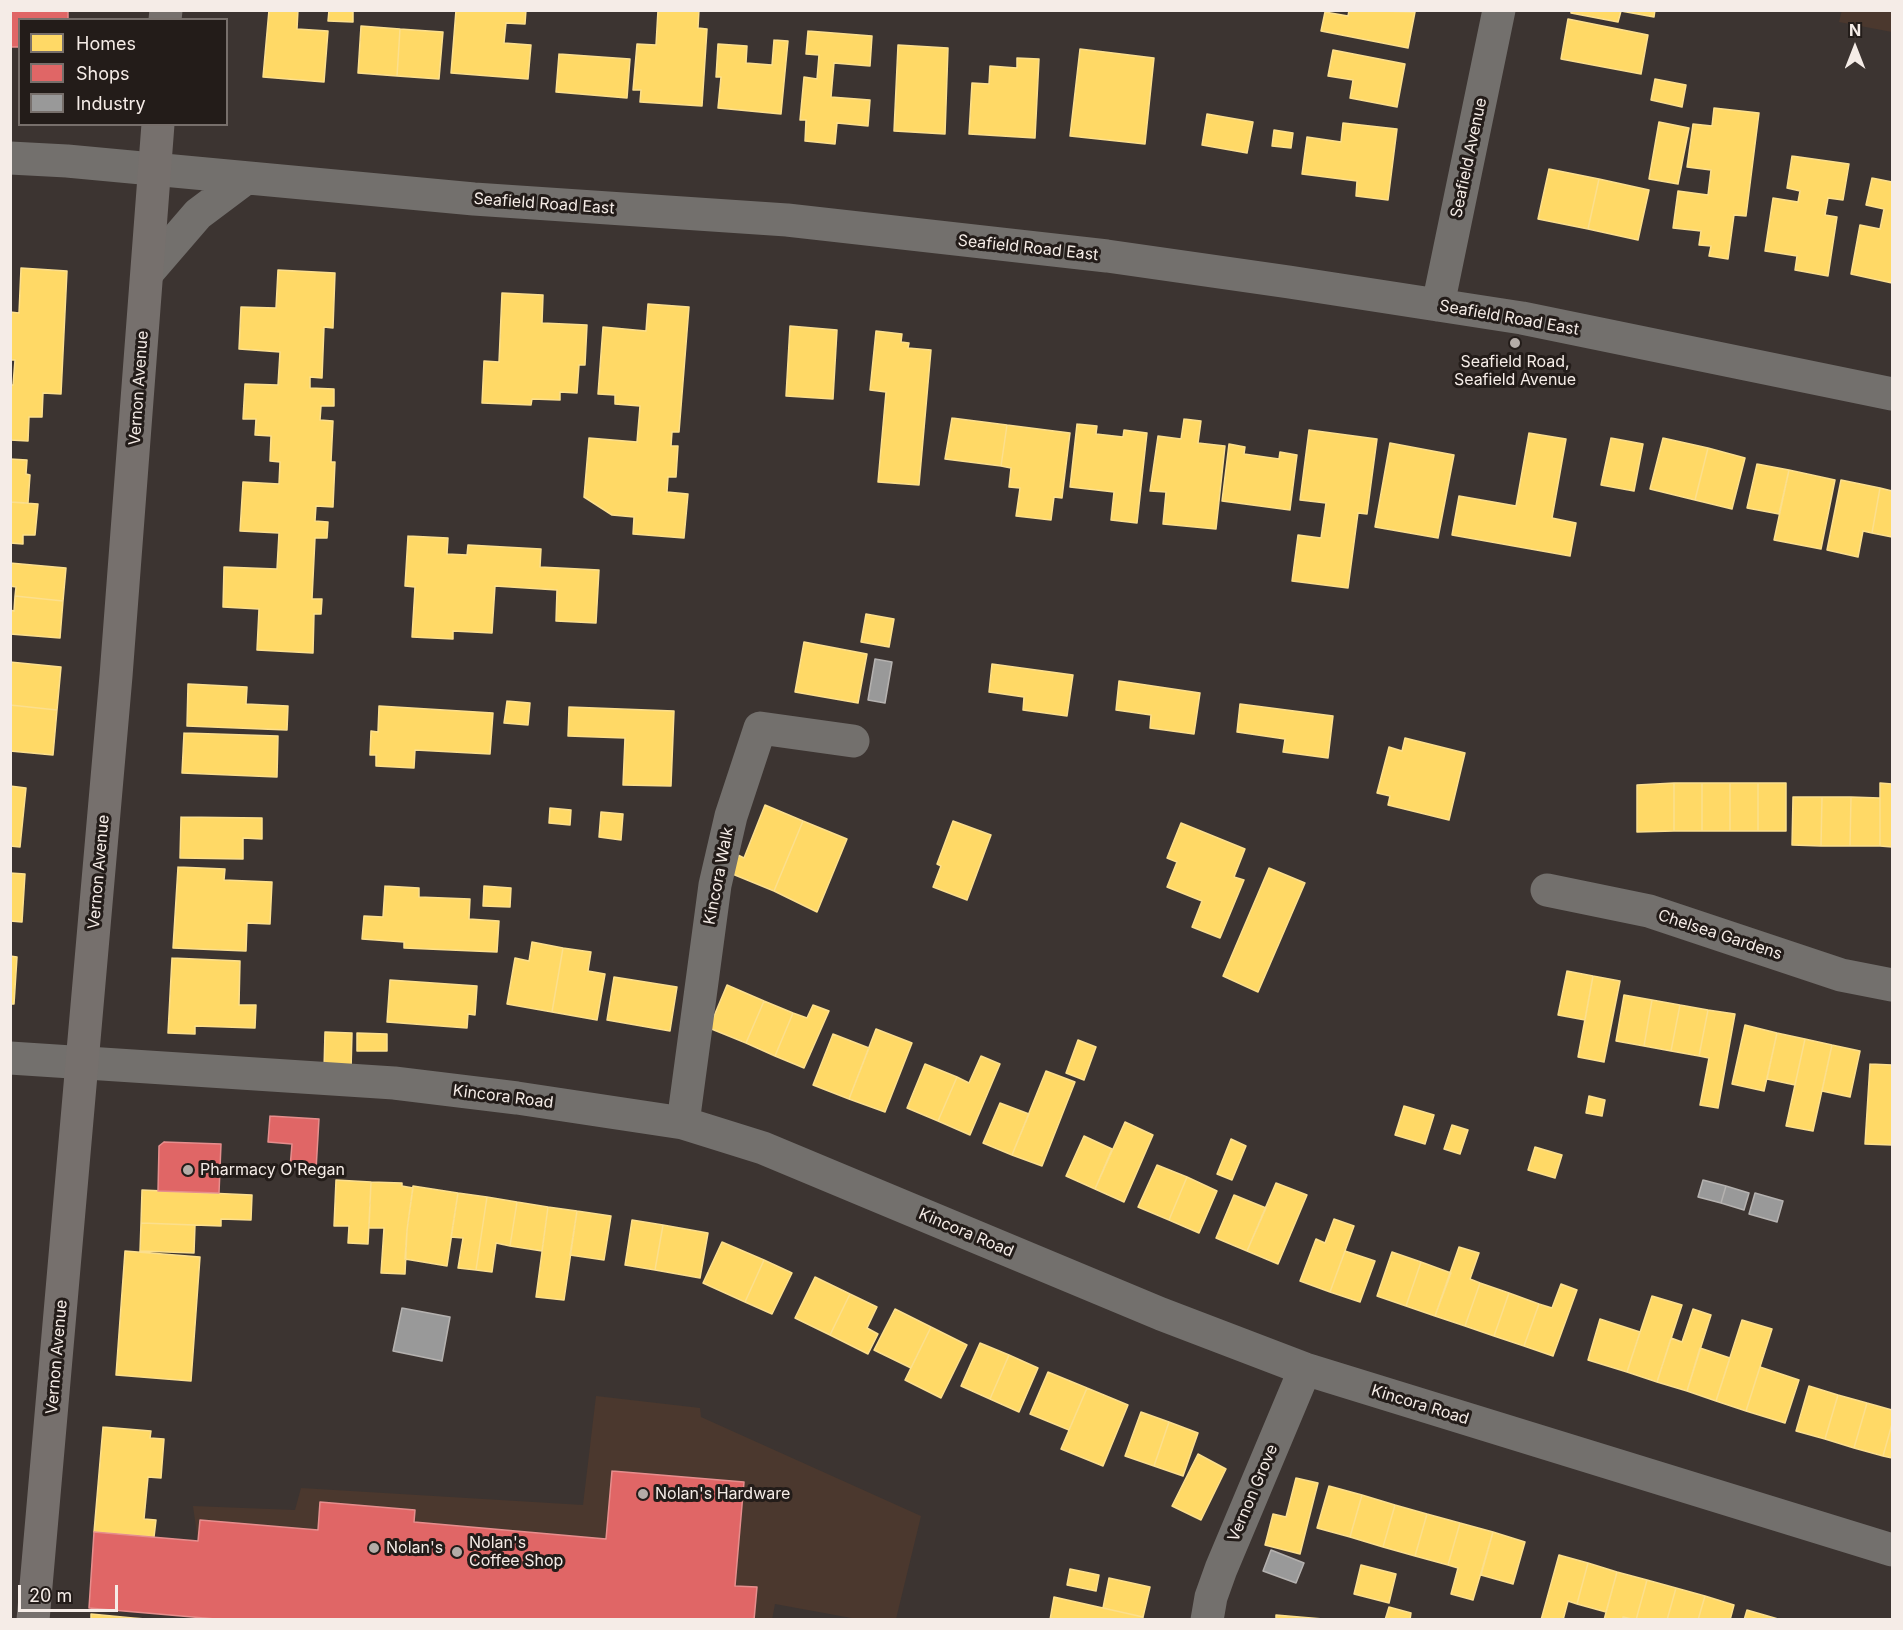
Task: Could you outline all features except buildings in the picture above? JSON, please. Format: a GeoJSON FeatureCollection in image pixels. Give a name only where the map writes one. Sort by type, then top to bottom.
{"type":"FeatureCollection","features":[{"type":"Feature","properties":{"kind":"main road","name":"Vernon Avenue"},"geometry":{"type":"LineString","coordinates":[[33,1620],[117,664],[158,126]]}},
{"type":"Feature","properties":{"kind":"street","name":"Seafield Avenue"},"geometry":{"type":"LineString","coordinates":[[1438,305],[1500,10]]}},
{"type":"Feature","properties":{"kind":"street","name":"Seafield Road East"},"geometry":{"type":"LineString","coordinates":[[10,158],[67,161],[474,199],[798,221],[1118,258],[1522,318],[1893,394]]}},
{"type":"Feature","properties":{"kind":"street"},"geometry":{"type":"LineString","coordinates":[[148,272],[198,214],[246,178]]}},
{"type":"Feature","properties":{"kind":"street","name":"Kincora Walk"},"geometry":{"type":"LineString","coordinates":[[683,1123],[715,885],[730,816],[760,728],[854,741]]}},
{"type":"Feature","properties":{"kind":"street","name":"Chelsea Gardens"},"geometry":{"type":"LineString","coordinates":[[1546,890],[1649,911],[1840,975],[1893,986]]}},
{"type":"Feature","properties":{"kind":"street","name":"Kincora Road"},"geometry":{"type":"LineString","coordinates":[[10,1058],[394,1083],[517,1098],[683,1123],[763,1148],[1161,1314],[1305,1369],[1893,1550]]}},
{"type":"Feature","properties":{"kind":"street","name":"Vernon Grove"},"geometry":{"type":"LineString","coordinates":[[1207,1620],[1211,1598],[1221,1569],[1305,1369]]}},
{"type":"Feature","properties":{"kind":"shaded area"},"geometry":{"type":"Polygon","coordinates":[[[1842,10],[1892,11],[1892,32],[1839,22],[1842,10]]]}},
{"type":"Feature","properties":{"kind":"shaded area","name":"Nolan's"},"geometry":{"type":"Polygon","coordinates":[[[596,1396],[700,1408],[701,1417],[921,1516],[896,1619],[857,1619],[775,1604],[772,1620],[227,1620],[89,1608],[94,1532],[198,1541],[193,1506],[295,1510],[301,1488],[583,1505],[596,1396]]]}},
{"type":"Feature","properties":{"kind":"place","name":"Seafield Road, Seafield Avenue"},"geometry":{"type":"Point","coordinates":[1515,343]}},
{"type":"Feature","properties":{"kind":"place","name":"Pharmacy O'Regan"},"geometry":{"type":"Point","coordinates":[188,1170]}},
{"type":"Feature","properties":{"kind":"place","name":"Nolan's Hardware"},"geometry":{"type":"Point","coordinates":[643,1494]}},
{"type":"Feature","properties":{"kind":"place","name":"Nolan's"},"geometry":{"type":"Point","coordinates":[374,1548]}},
{"type":"Feature","properties":{"kind":"place","name":"Nolan's Coffee Shop"},"geometry":{"type":"Point","coordinates":[457,1552]}}]}
